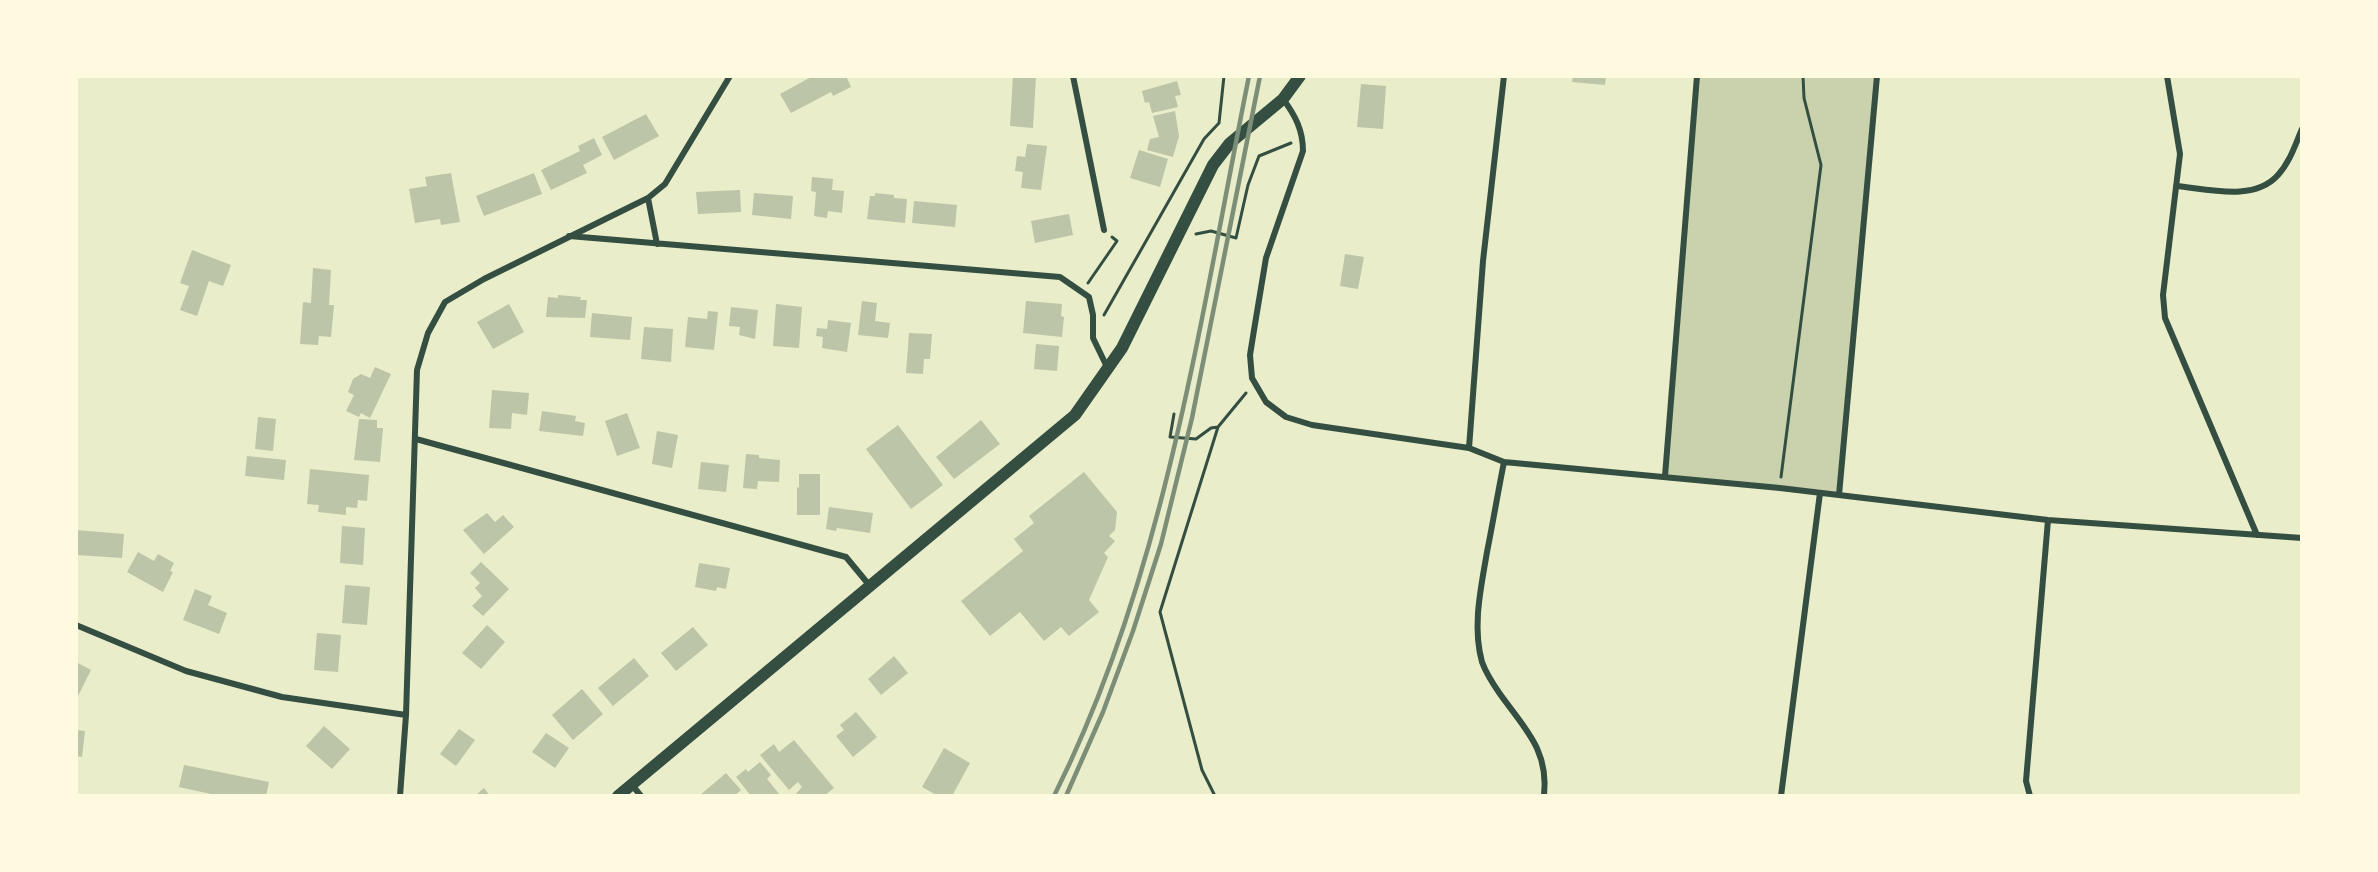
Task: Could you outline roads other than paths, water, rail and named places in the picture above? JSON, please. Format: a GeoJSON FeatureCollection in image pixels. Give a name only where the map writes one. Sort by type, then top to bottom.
{"type":"FeatureCollection","features":[{"type":"Feature","properties":{"kind":"main road"},"geometry":{"type":"LineString","coordinates":[[618,795],[1075,415],[1122,348],[1213,165],[1223,150],[1283,99],[1300,76]]}},
{"type":"Feature","properties":{"kind":"street"},"geometry":{"type":"LineString","coordinates":[[400,795],[406,715],[417,369],[428,333],[445,302],[484,279],[648,198],[665,184],[730,76]]}},
{"type":"Feature","properties":{"kind":"street"},"geometry":{"type":"LineString","coordinates":[[1073,76],[1104,230]]}},
{"type":"Feature","properties":{"kind":"street"},"geometry":{"type":"LineString","coordinates":[[1469,448],[1483,261],[1504,76]]}},
{"type":"Feature","properties":{"kind":"street"},"geometry":{"type":"LineString","coordinates":[[1665,476],[1697,76]]}},
{"type":"Feature","properties":{"kind":"street"},"geometry":{"type":"LineString","coordinates":[[1839,495],[1877,76]]}},
{"type":"Feature","properties":{"kind":"street"},"geometry":{"type":"LineString","coordinates":[[2167,76],[2180,154],[2163,295],[2165,318],[2257,536]]}},
{"type":"Feature","properties":{"kind":"street"},"geometry":{"type":"LineString","coordinates":[[1283,99],[1294,114],[1303,138],[1303,151],[1266,258],[1250,356],[1252,378],[1266,402],[1286,417],[1312,425],[1469,448],[1504,462],[1780,488],[2048,520],[2301,538]]}},
{"type":"Feature","properties":{"kind":"street"},"geometry":{"type":"LineString","coordinates":[[2176,186],[2241,192],[2260,188],[2278,176],[2289,159],[2301,129]]}},
{"type":"Feature","properties":{"kind":"street"},"geometry":{"type":"LineString","coordinates":[[648,198],[657,244]]}},
{"type":"Feature","properties":{"kind":"street"},"geometry":{"type":"LineString","coordinates":[[568,236],[1060,278],[1089,297],[1094,315],[1093,338],[1108,368]]}},
{"type":"Feature","properties":{"kind":"street"},"geometry":{"type":"LineString","coordinates":[[416,439],[846,557],[870,586]]}},
{"type":"Feature","properties":{"kind":"street"},"geometry":{"type":"LineString","coordinates":[[1504,462],[1478,604],[1478,636],[1482,662],[1489,678],[1536,744],[1543,759],[1546,776],[1544,795]]}},
{"type":"Feature","properties":{"kind":"street"},"geometry":{"type":"LineString","coordinates":[[1780,795],[1820,493]]}},
{"type":"Feature","properties":{"kind":"street"},"geometry":{"type":"LineString","coordinates":[[2030,795],[2026,781],[2048,520]]}},
{"type":"Feature","properties":{"kind":"street"},"geometry":{"type":"LineString","coordinates":[[76,625],[186,671],[282,697],[406,715]]}},
{"type":"Feature","properties":{"kind":"street"},"geometry":{"type":"LineString","coordinates":[[632,785],[641,795]]}},
{"type":"Feature","properties":{"kind":"railway"},"geometry":{"type":"LineString","coordinates":[[1054,796],[1093,711],[1125,623],[1152,534],[1195,352],[1249,76]]}},
{"type":"Feature","properties":{"kind":"railway"},"geometry":{"type":"LineString","coordinates":[[1066,796],[1103,712],[1133,631],[1161,544],[1192,418],[1260,76]]}}]}
